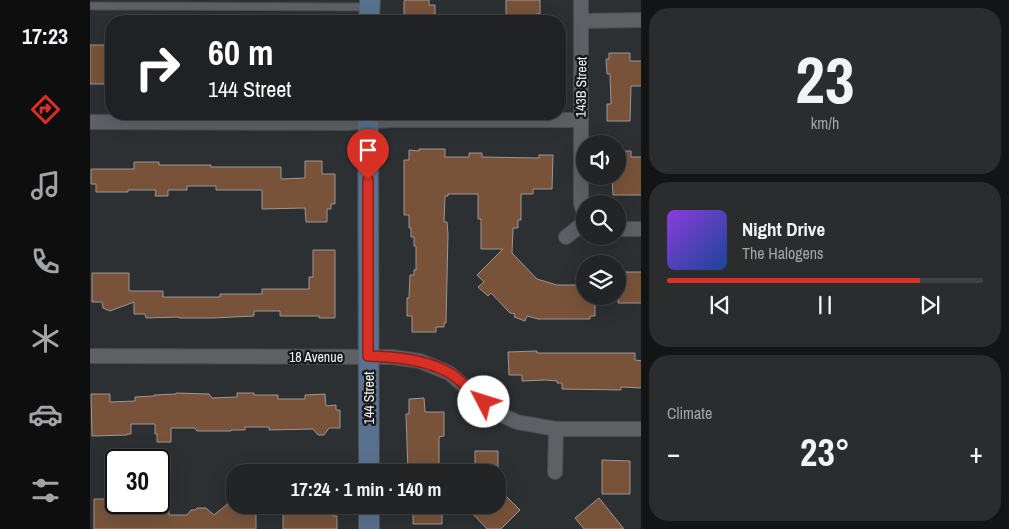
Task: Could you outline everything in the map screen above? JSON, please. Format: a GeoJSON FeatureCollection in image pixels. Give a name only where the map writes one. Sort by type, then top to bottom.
{"type":"FeatureCollection","features":[{"type":"Feature","properties":{"kind":"street","name":"143B Street"},"geometry":{"type":"LineString","coordinates":[[581,0],[580,120],[582,195]]}},
{"type":"Feature","properties":{"kind":"street"},"geometry":{"type":"LineString","coordinates":[[582,21],[641,20]]}},
{"type":"Feature","properties":{"kind":"street"},"geometry":{"type":"LineString","coordinates":[[90,122],[347,122],[355,120]]}},
{"type":"Feature","properties":{"kind":"street","name":"144 Street"},"geometry":{"type":"LineString","coordinates":[[368,120],[369,464]]}},
{"type":"Feature","properties":{"kind":"street"},"geometry":{"type":"LineString","coordinates":[[392,120],[580,120]]}},
{"type":"Feature","properties":{"kind":"street"},"geometry":{"type":"LineString","coordinates":[[566,237],[576,229]]}},
{"type":"Feature","properties":{"kind":"street"},"geometry":{"type":"LineString","coordinates":[[626,229],[641,229]]}},
{"type":"Feature","properties":{"kind":"street","name":"18 Avenue"},"geometry":{"type":"LineString","coordinates":[[90,356],[392,357],[420,361],[449,373],[495,412],[518,422],[556,429],[641,429]]}},
{"type":"Feature","properties":{"kind":"street"},"geometry":{"type":"LineString","coordinates":[[555,472],[556,429]]}},
{"type":"Feature","properties":{"kind":"street"},"geometry":{"type":"LineString","coordinates":[[369,514],[369,529]]}},
{"type":"Feature","properties":{"kind":"lane"},"geometry":{"type":"LineString","coordinates":[[90,6],[369,9]]}},
{"type":"Feature","properties":{"kind":"building"},"geometry":{"type":"Polygon","coordinates":[[[429,0],[429,5],[435,5],[435,15],[404,15],[404,1],[429,0]]]}},
{"type":"Feature","properties":{"kind":"building"},"geometry":{"type":"Polygon","coordinates":[[[506,0],[540,0],[540,14],[506,15],[506,0]]]}},
{"type":"Feature","properties":{"kind":"building"},"geometry":{"type":"Polygon","coordinates":[[[90,45],[105,45],[105,84],[90,84],[90,45]]]}},
{"type":"Feature","properties":{"kind":"building"},"geometry":{"type":"Polygon","coordinates":[[[609,53],[630,53],[630,61],[641,61],[641,86],[631,86],[630,121],[607,121],[607,104],[611,104],[610,74],[607,74],[606,59],[609,59],[609,53]]]}},
{"type":"Feature","properties":{"kind":"building"},"geometry":{"type":"Polygon","coordinates":[[[419,149],[445,149],[445,157],[469,157],[469,153],[482,153],[482,157],[539,158],[539,155],[553,155],[552,189],[533,189],[533,194],[521,194],[521,220],[518,220],[518,228],[513,228],[512,253],[537,279],[557,285],[576,285],[576,305],[595,305],[595,316],[590,316],[590,319],[538,319],[527,316],[525,321],[514,317],[515,314],[510,313],[491,293],[488,296],[478,287],[484,282],[477,275],[503,249],[481,249],[481,219],[478,219],[478,194],[448,194],[448,196],[445,196],[444,222],[447,222],[448,234],[446,323],[444,323],[444,327],[436,327],[436,332],[412,332],[412,316],[407,316],[407,298],[409,298],[410,275],[414,275],[414,270],[416,270],[416,246],[414,246],[414,237],[411,237],[409,215],[404,215],[404,160],[409,160],[409,150],[419,151],[419,149]]]}},
{"type":"Feature","properties":{"kind":"building"},"geometry":{"type":"Polygon","coordinates":[[[626,151],[631,151],[631,157],[641,157],[641,195],[613,195],[612,185],[626,185],[626,151]]]}},
{"type":"Feature","properties":{"kind":"building"},"geometry":{"type":"Polygon","coordinates":[[[305,161],[322,161],[322,174],[335,174],[335,204],[331,204],[331,209],[327,209],[327,222],[306,222],[305,208],[262,209],[262,190],[216,190],[216,186],[187,186],[187,190],[168,190],[168,196],[155,196],[156,190],[96,192],[96,184],[91,184],[91,169],[134,169],[134,162],[159,162],[159,165],[211,165],[211,167],[281,167],[281,179],[305,178],[305,161]]]}},
{"type":"Feature","properties":{"kind":"building"},"geometry":{"type":"Polygon","coordinates":[[[313,250],[335,250],[335,318],[280,316],[280,311],[254,311],[254,316],[146,318],[145,314],[134,314],[134,302],[110,311],[103,308],[102,302],[92,302],[92,273],[129,273],[129,291],[163,291],[163,297],[220,297],[220,294],[262,294],[262,289],[309,289],[309,277],[313,277],[313,250]]]}},
{"type":"Feature","properties":{"kind":"building"},"geometry":{"type":"Polygon","coordinates":[[[626,272],[641,272],[641,303],[626,303],[626,272]]]}},
{"type":"Feature","properties":{"kind":"building"},"geometry":{"type":"Polygon","coordinates":[[[508,352],[635,353],[635,360],[641,361],[641,388],[621,387],[621,390],[562,389],[562,383],[557,383],[557,381],[522,381],[522,375],[509,375],[508,352]]]}},
{"type":"Feature","properties":{"kind":"building"},"geometry":{"type":"Polygon","coordinates":[[[176,393],[209,394],[212,398],[237,397],[237,393],[254,393],[254,395],[278,395],[278,399],[305,399],[305,395],[325,394],[326,406],[336,405],[336,410],[340,410],[340,428],[329,428],[324,435],[318,435],[313,429],[269,430],[269,427],[245,427],[245,430],[197,431],[195,428],[171,428],[171,442],[157,442],[155,424],[131,424],[131,434],[92,436],[91,394],[110,394],[110,402],[135,401],[135,397],[176,393]]]}},
{"type":"Feature","properties":{"kind":"building"},"geometry":{"type":"Polygon","coordinates":[[[424,398],[425,412],[444,412],[444,436],[439,437],[439,464],[408,464],[406,414],[409,414],[409,399],[424,398]]]}},
{"type":"Feature","properties":{"kind":"building"},"geometry":{"type":"Polygon","coordinates":[[[475,451],[498,451],[498,464],[475,464],[475,451]]]}},
{"type":"Feature","properties":{"kind":"building"},"geometry":{"type":"Polygon","coordinates":[[[602,460],[630,461],[630,494],[602,494],[602,460]]]}},
{"type":"Feature","properties":{"kind":"building"},"geometry":{"type":"Polygon","coordinates":[[[506,496],[520,510],[501,529],[487,529],[473,514],[506,514],[506,496]]]}},
{"type":"Feature","properties":{"kind":"building"},"geometry":{"type":"Polygon","coordinates":[[[599,498],[624,529],[584,529],[575,518],[599,498]]]}},
{"type":"Feature","properties":{"kind":"building"},"geometry":{"type":"Polygon","coordinates":[[[94,499],[105,499],[105,514],[187,515],[191,510],[206,508],[214,515],[226,505],[226,514],[256,514],[256,529],[94,529],[94,499]]]}},
{"type":"Feature","properties":{"kind":"building"},"geometry":{"type":"Polygon","coordinates":[[[283,514],[333,514],[333,516],[337,516],[337,529],[283,529],[283,514]]]}},
{"type":"Feature","properties":{"kind":"building"},"geometry":{"type":"Polygon","coordinates":[[[413,514],[442,514],[442,524],[413,524],[413,514]]]}},
{"type":"Feature","properties":{"kind":"route"},"geometry":{"type":"LineString","coordinates":[[368,180],[368,356],[420,361],[449,373],[484,402]]}}]}
